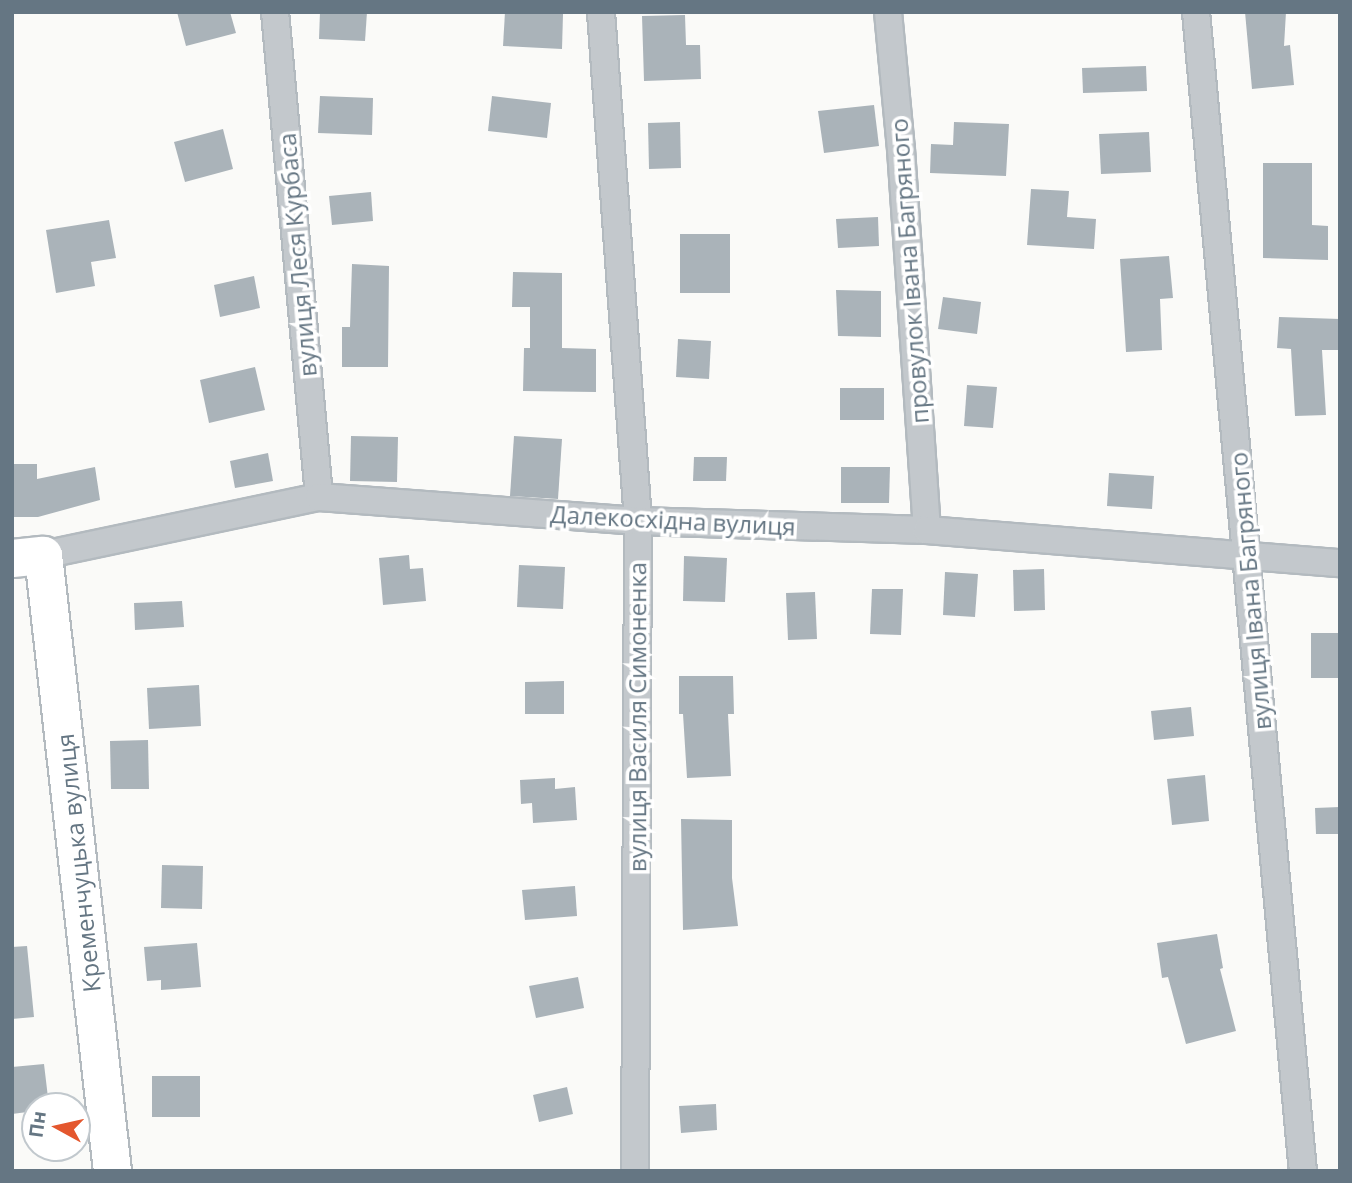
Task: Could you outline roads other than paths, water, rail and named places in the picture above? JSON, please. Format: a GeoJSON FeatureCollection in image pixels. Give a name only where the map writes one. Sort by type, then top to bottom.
{"type":"FeatureCollection","features":[{"type":"Feature","properties":{"kind":"street","name":"вулиця Леся Курбаса"},"geometry":{"type":"LineString","coordinates":[[275,12],[319,497]]}},
{"type":"Feature","properties":{"kind":"street","name":"вулиця Василя Симоненка"},"geometry":{"type":"LineString","coordinates":[[601,12],[638,521],[635,1171]]}},
{"type":"Feature","properties":{"kind":"street","name":"провулок Івана Багряного"},"geometry":{"type":"LineString","coordinates":[[888,12],[901,149],[928,530]]}},
{"type":"Feature","properties":{"kind":"street","name":"вулиця Івана Багряного"},"geometry":{"type":"LineString","coordinates":[[1196,12],[1303,1171]]}},
{"type":"Feature","properties":{"kind":"street","name":"Далекосхідна вулиця"},"geometry":{"type":"LineString","coordinates":[[28,557],[319,497],[638,521],[928,530],[1340,564]]}},
{"type":"Feature","properties":{"kind":"street","name":"Кременчуцька вулиця"},"geometry":{"type":"LineString","coordinates":[[28,557],[113,1171]]}}]}
